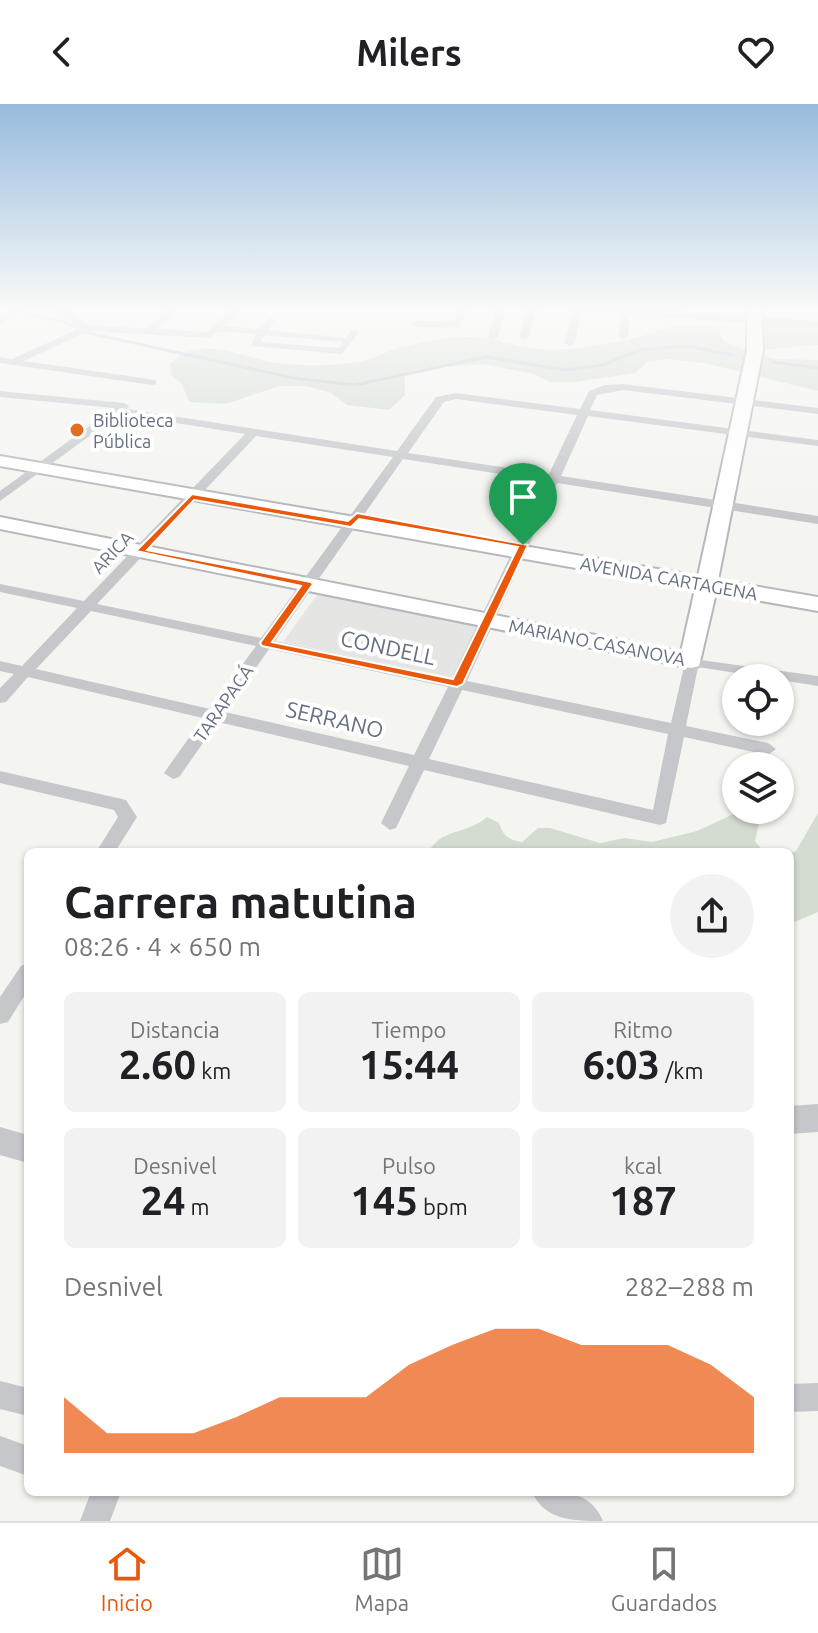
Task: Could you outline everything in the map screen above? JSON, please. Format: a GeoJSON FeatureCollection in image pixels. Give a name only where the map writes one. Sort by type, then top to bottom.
{"type":"FeatureCollection","features":[{"type":"Feature","properties":{"kind":"main road"},"geometry":{"type":"LineString","coordinates":[[691,661],[750,374]]}},
{"type":"Feature","properties":{"kind":"main road","name":"AVENIDA CARTAGENA"},"geometry":{"type":"LineString","coordinates":[[0,454],[43,465],[522,549],[818,595]]}},
{"type":"Feature","properties":{"kind":"main road","name":"AVENIDA CARTAGENA"},"geometry":{"type":"LineString","coordinates":[[0,461],[43,465]]}},
{"type":"Feature","properties":{"kind":"main road","name":"MARIANO CASANOVA"},"geometry":{"type":"LineString","coordinates":[[0,523],[691,661]]}},
{"type":"Feature","properties":{"kind":"main road","name":"AVENIDA CARTAGENA"},"geometry":{"type":"LineString","coordinates":[[707,580],[818,604]]}},
{"type":"Feature","properties":{"kind":"street"},"geometry":{"type":"LineString","coordinates":[[101,374],[152,382]]}},
{"type":"Feature","properties":{"kind":"street"},"geometry":{"type":"LineString","coordinates":[[390,823],[522,549],[591,395],[602,389],[623,387],[818,411]]}},
{"type":"Feature","properties":{"kind":"street"},"geometry":{"type":"LineString","coordinates":[[0,394],[122,409],[818,520]]}},
{"type":"Feature","properties":{"kind":"street","name":"TARAPACÁ"},"geometry":{"type":"LineString","coordinates":[[173,773],[440,399],[456,396],[584,411]]}},
{"type":"Feature","properties":{"kind":"street"},"geometry":{"type":"LineString","coordinates":[[0,497],[122,409]]}},
{"type":"Feature","properties":{"kind":"street"},"geometry":{"type":"LineString","coordinates":[[584,411],[818,443]]}},
{"type":"Feature","properties":{"kind":"street","name":"ARICA"},"geometry":{"type":"LineString","coordinates":[[0,698],[253,432]]}},
{"type":"Feature","properties":{"kind":"street","name":"CONDELL"},"geometry":{"type":"LineString","coordinates":[[0,588],[768,749]]}},
{"type":"Feature","properties":{"kind":"street"},"geometry":{"type":"LineString","coordinates":[[677,730],[691,661]]}},
{"type":"Feature","properties":{"kind":"street","name":"MARIANO CASANOVA"},"geometry":{"type":"LineString","coordinates":[[691,661],[818,681]]}},
{"type":"Feature","properties":{"kind":"street","name":"SERRANO"},"geometry":{"type":"LineString","coordinates":[[0,666],[660,818],[677,730]]}},
{"type":"Feature","properties":{"kind":"street"},"geometry":{"type":"LineString","coordinates":[[0,777],[120,805],[128,817],[108,848]]}},
{"type":"Feature","properties":{"kind":"street"},"geometry":{"type":"LineString","coordinates":[[0,1015],[24,978]]}},
{"type":"Feature","properties":{"kind":"street"},"geometry":{"type":"LineString","coordinates":[[794,1120],[818,1118]]}},
{"type":"Feature","properties":{"kind":"street"},"geometry":{"type":"LineString","coordinates":[[0,1141],[24,1148]]}},
{"type":"Feature","properties":{"kind":"street"},"geometry":{"type":"LineString","coordinates":[[0,1395],[24,1401]]}},
{"type":"Feature","properties":{"kind":"street"},"geometry":{"type":"LineString","coordinates":[[794,1398],[818,1397]]}},
{"type":"Feature","properties":{"kind":"street"},"geometry":{"type":"LineString","coordinates":[[0,1451],[24,1460]]}},
{"type":"Feature","properties":{"kind":"street"},"geometry":{"type":"LineString","coordinates":[[95,1521],[104,1496]]}},
{"type":"Feature","properties":{"kind":"street"},"geometry":{"type":"LineString","coordinates":[[553,1496],[588,1521]]}},
{"type":"Feature","properties":{"kind":"shaded area"},"geometry":{"type":"Polygon","coordinates":[[[407,374],[405,395],[389,410],[347,405],[331,393],[307,386],[279,386],[226,404],[189,402],[182,384],[171,375],[407,374]]]}},
{"type":"Feature","properties":{"kind":"shaded area"},"geometry":{"type":"Polygon","coordinates":[[[534,374],[628,374],[576,382],[550,382],[534,374]]]}},
{"type":"Feature","properties":{"kind":"shaded area"},"geometry":{"type":"Polygon","coordinates":[[[749,374],[818,374],[818,391],[749,374]]]}},
{"type":"Feature","properties":{"kind":"shaded area"},"geometry":{"type":"Polygon","coordinates":[[[317,595],[480,627],[455,678],[283,642],[317,595]]]}},
{"type":"Feature","properties":{"kind":"shaded area"},"geometry":{"type":"Polygon","coordinates":[[[818,813],[818,912],[794,922],[794,852],[818,813]]]}},
{"type":"Feature","properties":{"kind":"shaded area"},"geometry":{"type":"Polygon","coordinates":[[[487,817],[499,823],[507,837],[522,842],[538,828],[550,828],[600,843],[624,838],[652,842],[697,831],[722,819],[722,824],[759,824],[755,841],[761,848],[432,848],[447,835],[471,827],[487,817]]]}},
{"type":"Feature","properties":{"kind":"waterway"},"geometry":{"type":"LineString","coordinates":[[276,374],[355,385],[406,374]]}},
{"type":"Feature","properties":{"kind":"place","name":"Biblioteca Pública"},"geometry":{"type":"Point","coordinates":[77,430]}},
{"type":"Feature","properties":{"kind":"route"},"geometry":{"type":"LineString","coordinates":[[192,497],[351,524],[357,516],[523,545],[457,684],[265,643],[308,584],[141,551],[192,497]]}}]}
